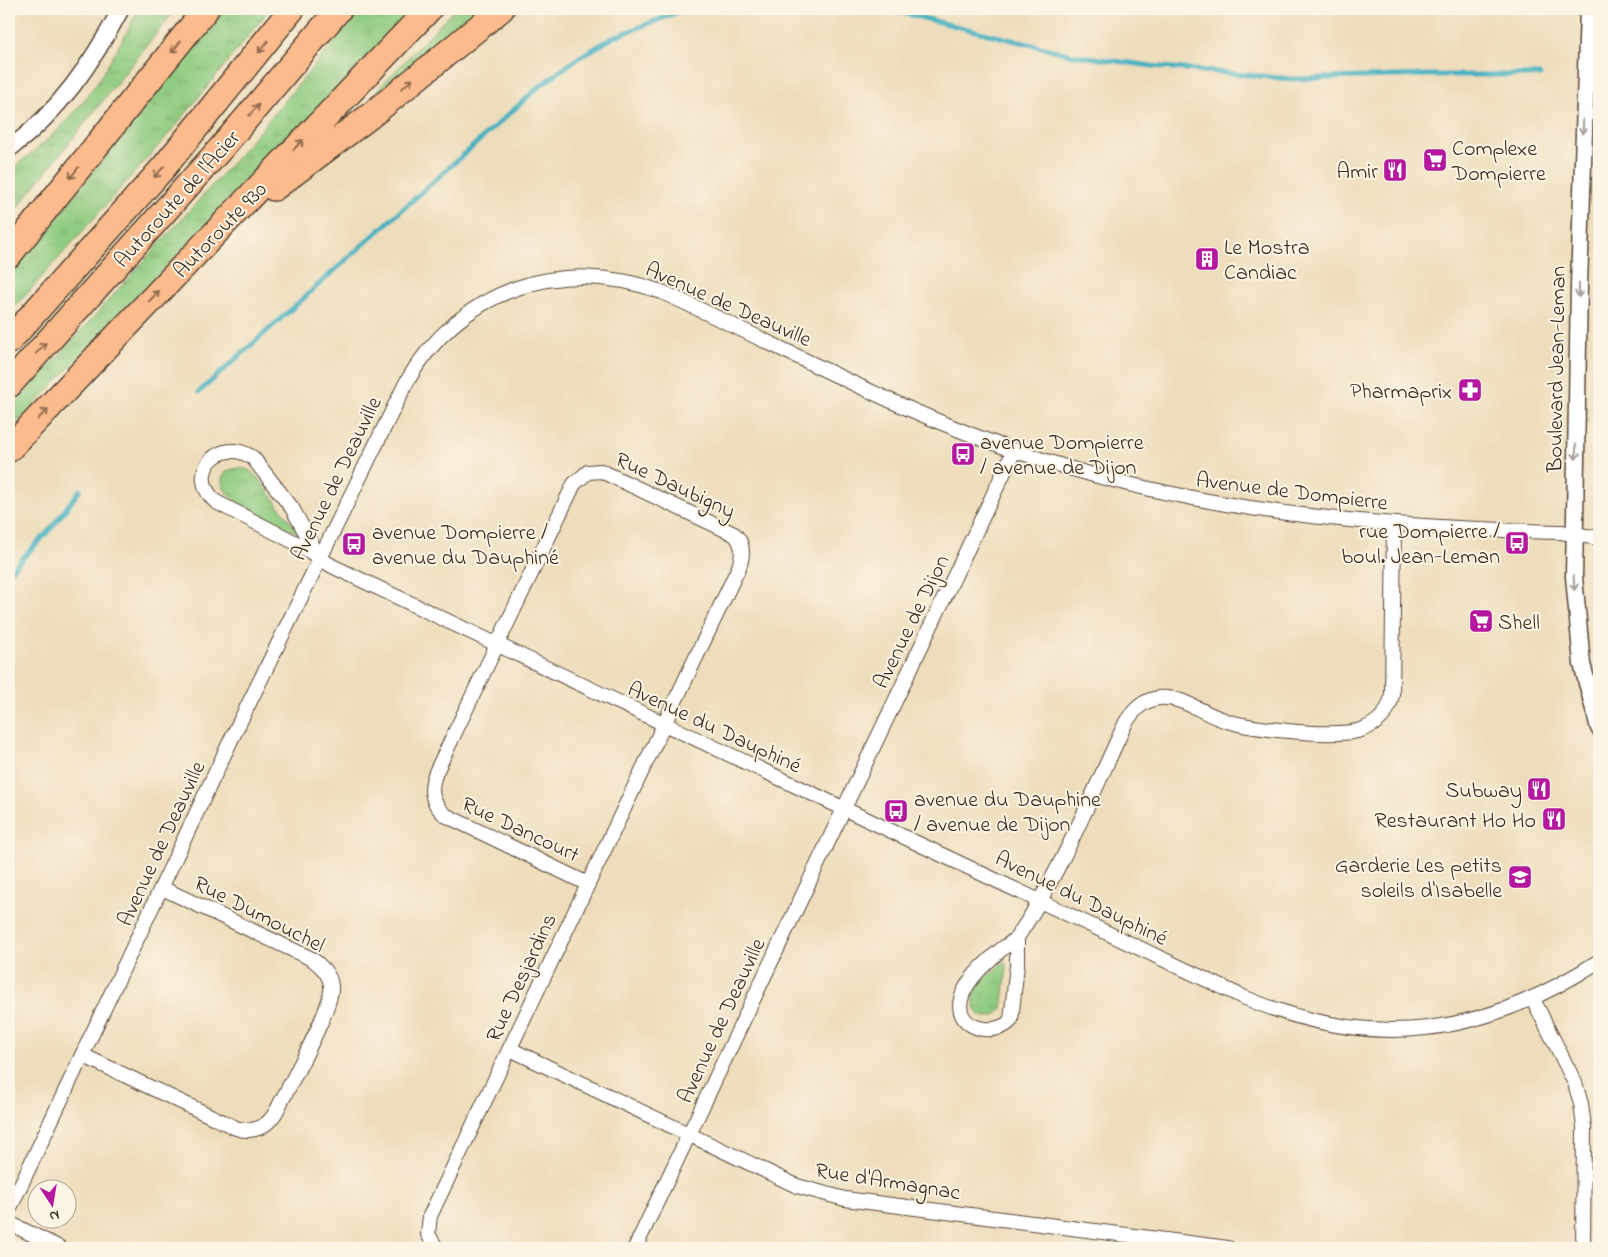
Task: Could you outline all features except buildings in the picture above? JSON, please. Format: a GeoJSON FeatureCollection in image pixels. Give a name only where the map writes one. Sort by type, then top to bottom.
{"type":"FeatureCollection","features":[{"type":"Feature","properties":{"kind":"highway"},"geometry":{"type":"LineString","coordinates":[[9,255],[206,9]]}},
{"type":"Feature","properties":{"kind":"highway","name":"Autoroute de l'Acier"},"geometry":{"type":"LineString","coordinates":[[9,341],[164,167],[292,9]]}},
{"type":"Feature","properties":{"kind":"highway","name":"Autoroute de l'Acier"},"geometry":{"type":"LineString","coordinates":[[9,385],[222,147],[339,9]]}},
{"type":"Feature","properties":{"kind":"highway","name":"Autoroute 930"},"geometry":{"type":"LineString","coordinates":[[9,449],[429,9]]}},
{"type":"Feature","properties":{"kind":"highway"},"geometry":{"type":"LineString","coordinates":[[216,231],[370,116],[500,9]]}},
{"type":"Feature","properties":{"kind":"street"},"geometry":{"type":"LineString","coordinates":[[9,149],[42,121],[74,85],[104,42],[121,9]]}},
{"type":"Feature","properties":{"kind":"street","name":"Boulevard Jean-Leman"},"geometry":{"type":"LineString","coordinates":[[1588,9],[1578,286],[1574,577],[1577,634],[1582,664],[1599,728]]}},
{"type":"Feature","properties":{"kind":"street","name":"Avenue de Deauville"},"geometry":{"type":"LineString","coordinates":[[9,1210],[406,383],[432,344],[455,322],[489,299],[516,288],[558,278],[598,276],[622,279],[662,292],[901,405],[1014,451]]}},
{"type":"Feature","properties":{"kind":"street","name":"Avenue du Dauphiné"},"geometry":{"type":"LineString","coordinates":[[320,560],[292,508],[253,458],[246,453],[233,450],[218,454],[207,465],[203,472],[203,480],[209,496],[216,502],[300,545],[320,560],[664,725],[1243,997],[1309,1020],[1379,1030],[1422,1029],[1478,1019],[1533,999],[1599,961]]}},
{"type":"Feature","properties":{"kind":"street","name":"Avenue de Dompierre"},"geometry":{"type":"LineString","coordinates":[[1014,451],[1114,481],[1203,502],[1294,516],[1394,524],[1574,534],[1599,538]]}},
{"type":"Feature","properties":{"kind":"street","name":"Avenue de Dijon"},"geometry":{"type":"LineString","coordinates":[[844,809],[1014,451]]}},
{"type":"Feature","properties":{"kind":"street","name":"Rue Daubigny"},"geometry":{"type":"LineString","coordinates":[[497,645],[578,478],[588,472],[601,471],[624,481],[734,534],[739,540],[742,550],[739,567],[664,725]]}},
{"type":"Feature","properties":{"kind":"street"},"geometry":{"type":"LineString","coordinates":[[1017,937],[1017,965],[1011,1020],[1004,1025],[991,1028],[966,1022],[961,1017],[960,1003],[968,983],[982,966],[1017,937],[1050,883],[1126,722],[1137,708],[1143,704],[1158,698],[1174,699],[1224,720],[1272,730],[1353,731],[1368,727],[1382,717],[1392,695],[1394,524]]}},
{"type":"Feature","properties":{"kind":"street","name":"Rue Dancourt"},"geometry":{"type":"LineString","coordinates":[[497,645],[436,772],[431,789],[432,799],[445,815],[588,884]]}},
{"type":"Feature","properties":{"kind":"street","name":"Rue Desjardins"},"geometry":{"type":"LineString","coordinates":[[436,1248],[428,1234],[430,1216],[664,725]]}},
{"type":"Feature","properties":{"kind":"street","name":"Avenue de Deauville"},"geometry":{"type":"LineString","coordinates":[[635,1248],[844,809]]}},
{"type":"Feature","properties":{"kind":"street","name":"Rue Dumouchel"},"geometry":{"type":"LineString","coordinates":[[82,1055],[236,1128],[253,1130],[265,1125],[276,1112],[328,1008],[331,986],[328,975],[312,959],[162,888]]}},
{"type":"Feature","properties":{"kind":"street"},"geometry":{"type":"LineString","coordinates":[[1533,999],[1575,1083],[1581,1104],[1584,1127],[1583,1248]]}},
{"type":"Feature","properties":{"kind":"street","name":"Rue d'Armagnac"},"geometry":{"type":"LineString","coordinates":[[510,1049],[797,1186],[845,1199],[1228,1248]]}},
{"type":"Feature","properties":{"kind":"street"},"geometry":{"type":"LineString","coordinates":[[9,1223],[60,1248]]}},
{"type":"Feature","properties":{"kind":"green space"},"geometry":{"type":"Polygon","coordinates":[[[139,9],[176,9],[9,218],[9,171],[36,150],[73,114],[95,86],[139,9]]]}},
{"type":"Feature","properties":{"kind":"green space"},"geometry":{"type":"Polygon","coordinates":[[[225,9],[270,9],[174,128],[9,314],[9,276],[225,9]]]}},
{"type":"Feature","properties":{"kind":"green space"},"geometry":{"type":"Polygon","coordinates":[[[362,9],[413,9],[9,431],[9,411],[235,160],[362,9]]]}},
{"type":"Feature","properties":{"kind":"green space"},"geometry":{"type":"Polygon","coordinates":[[[455,9],[485,9],[382,95],[377,90],[455,9]]]}},
{"type":"Feature","properties":{"kind":"green space"},"geometry":{"type":"Polygon","coordinates":[[[240,468],[249,470],[259,479],[297,531],[295,532],[264,517],[239,503],[230,495],[224,487],[223,476],[229,471],[240,468]]]}},
{"type":"Feature","properties":{"kind":"green space"},"geometry":{"type":"Polygon","coordinates":[[[1003,963],[1006,964],[1007,968],[1002,1009],[994,1016],[981,1016],[978,1014],[975,1006],[976,992],[984,979],[1003,963]]]}},
{"type":"Feature","properties":{"kind":"waterway"},"geometry":{"type":"LineString","coordinates":[[199,392],[540,86],[578,58],[614,37],[686,9]]}},
{"type":"Feature","properties":{"kind":"waterway"},"geometry":{"type":"LineString","coordinates":[[887,9],[1073,55],[1152,66],[1292,79],[1430,75],[1540,75]]}},
{"type":"Feature","properties":{"kind":"waterway"},"geometry":{"type":"LineString","coordinates":[[9,572],[49,531],[80,490]]}},
{"type":"Feature","properties":{"kind":"place","name":"Complexe Dompierre"},"geometry":{"type":"Point","coordinates":[1435,160]}},
{"type":"Feature","properties":{"kind":"place","name":"Amir"},"geometry":{"type":"Point","coordinates":[1395,170]}},
{"type":"Feature","properties":{"kind":"place","name":"Le Mostra Candiac"},"geometry":{"type":"Point","coordinates":[1207,259]}},
{"type":"Feature","properties":{"kind":"place","name":"Pharmaprix"},"geometry":{"type":"Point","coordinates":[1470,390]}},
{"type":"Feature","properties":{"kind":"place","name":"avenue Dompierre / avenue de Dijon"},"geometry":{"type":"Point","coordinates":[963,454]}},
{"type":"Feature","properties":{"kind":"place","name":"rue Dompierre / boul. Jean-Leman"},"geometry":{"type":"Point","coordinates":[1517,543]}},
{"type":"Feature","properties":{"kind":"place","name":"avenue Dompierre / avenue du Dauphiné"},"geometry":{"type":"Point","coordinates":[354,544]}},
{"type":"Feature","properties":{"kind":"place","name":"Shell"},"geometry":{"type":"Point","coordinates":[1481,621]}},
{"type":"Feature","properties":{"kind":"place","name":"Subway"},"geometry":{"type":"Point","coordinates":[1539,789]}},
{"type":"Feature","properties":{"kind":"place","name":"avenue du Dauphine / avenue de Dijon"},"geometry":{"type":"Point","coordinates":[896,811]}},
{"type":"Feature","properties":{"kind":"place","name":"Restaurant Ho Ho"},"geometry":{"type":"Point","coordinates":[1554,819]}},
{"type":"Feature","properties":{"kind":"place","name":"Garderie Les petits soleils d'Isabelle"},"geometry":{"type":"Point","coordinates":[1520,877]}}]}
